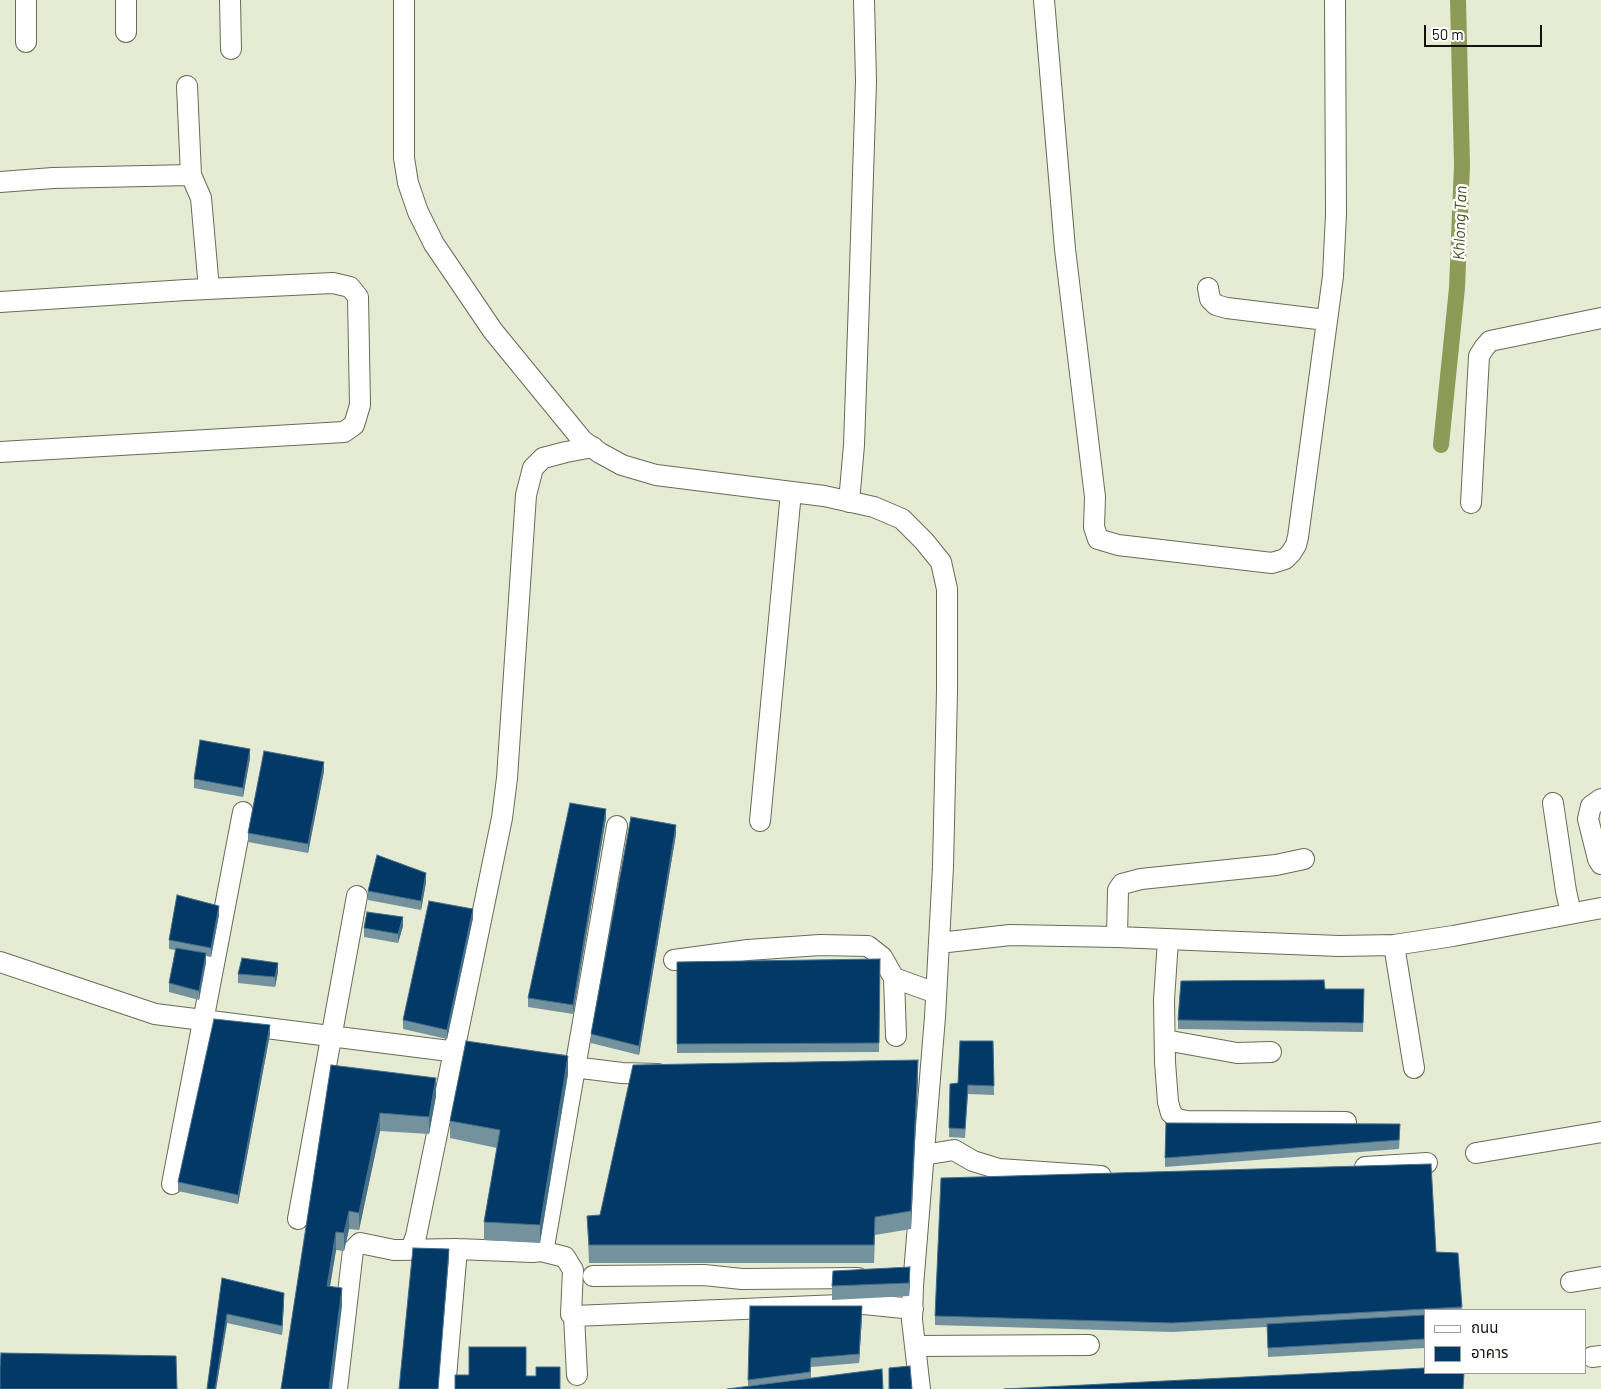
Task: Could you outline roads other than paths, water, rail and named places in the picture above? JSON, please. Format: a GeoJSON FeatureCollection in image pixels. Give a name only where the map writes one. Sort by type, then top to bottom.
{"type":"FeatureCollection","features":[{"type":"Feature","properties":{"kind":"street"},"geometry":{"type":"LineString","coordinates":[[26,0],[26,42]]}},
{"type":"Feature","properties":{"kind":"street"},"geometry":{"type":"LineString","coordinates":[[126,0],[126,32]]}},
{"type":"Feature","properties":{"kind":"street"},"geometry":{"type":"LineString","coordinates":[[230,0],[231,50]]}},
{"type":"Feature","properties":{"kind":"street"},"geometry":{"type":"LineString","coordinates":[[404,0],[404,158],[408,183],[418,212],[434,244],[493,331],[577,434],[592,448],[622,465],[656,475],[824,496],[874,507],[902,518],[941,562],[946,590],[945,785],[943,867],[936,993],[921,1072],[923,1155],[895,1278],[913,1309],[920,1389]]}},
{"type":"Feature","properties":{"kind":"street"},"geometry":{"type":"LineString","coordinates":[[849,502],[854,445],[866,82],[864,0]]}},
{"type":"Feature","properties":{"kind":"street"},"geometry":{"type":"LineString","coordinates":[[1044,0],[1066,249],[1095,497],[1094,527],[1098,539],[1118,545],[1272,563],[1284,559],[1291,553],[1298,537],[1333,276],[1336,214],[1335,0]]}},
{"type":"Feature","properties":{"kind":"street"},"geometry":{"type":"LineString","coordinates":[[187,86],[191,175],[201,198],[209,289]]}},
{"type":"Feature","properties":{"kind":"street"},"geometry":{"type":"LineString","coordinates":[[0,182],[53,178],[191,175]]}},
{"type":"Feature","properties":{"kind":"street"},"geometry":{"type":"LineString","coordinates":[[0,302],[333,283],[350,288],[358,297],[360,405],[354,425],[344,432],[0,452]]}},
{"type":"Feature","properties":{"kind":"street"},"geometry":{"type":"LineString","coordinates":[[1208,288],[1210,299],[1216,305],[1227,308],[1326,320]]}},
{"type":"Feature","properties":{"kind":"street"},"geometry":{"type":"LineString","coordinates":[[1471,502],[1479,356],[1484,348],[1490,341],[1601,318]]}},
{"type":"Feature","properties":{"kind":"street"},"geometry":{"type":"LineString","coordinates":[[411,1248],[416,1236],[502,818],[507,778],[526,495],[533,468],[542,458],[592,448]]}},
{"type":"Feature","properties":{"kind":"street"},"geometry":{"type":"LineString","coordinates":[[760,821],[792,492]]}},
{"type":"Feature","properties":{"kind":"street"},"geometry":{"type":"LineString","coordinates":[[1601,798],[1591,806],[1588,819],[1601,864]]}},
{"type":"Feature","properties":{"kind":"street"},"geometry":{"type":"LineString","coordinates":[[1553,803],[1571,913]]}},
{"type":"Feature","properties":{"kind":"street"},"geometry":{"type":"LineString","coordinates":[[172,1184],[243,812]]}},
{"type":"Feature","properties":{"kind":"street"},"geometry":{"type":"LineString","coordinates":[[541,1251],[545,1241],[576,1068],[617,826]]}},
{"type":"Feature","properties":{"kind":"street"},"geometry":{"type":"LineString","coordinates":[[1117,937],[1118,890],[1122,884],[1142,878],[1276,865],[1304,859]]}},
{"type":"Feature","properties":{"kind":"street"},"geometry":{"type":"LineString","coordinates":[[298,1219],[357,896]]}},
{"type":"Feature","properties":{"kind":"street"},"geometry":{"type":"LineString","coordinates":[[939,943],[1010,935],[1117,937],[1340,946],[1402,943],[1453,936],[1601,908]]}},
{"type":"Feature","properties":{"kind":"street"},"geometry":{"type":"LineString","coordinates":[[1168,940],[1164,1000],[1164,1062],[1171,1113],[1177,1119],[1187,1121],[1346,1122]]}},
{"type":"Feature","properties":{"kind":"street"},"geometry":{"type":"LineString","coordinates":[[1402,943],[1414,1068]]}},
{"type":"Feature","properties":{"kind":"street"},"geometry":{"type":"LineString","coordinates":[[674,960],[748,950],[820,945],[868,946],[882,957],[894,978],[896,1036]]}},
{"type":"Feature","properties":{"kind":"street"},"geometry":{"type":"LineString","coordinates":[[0,962],[155,1014],[576,1068],[622,1073],[676,1073]]}},
{"type":"Feature","properties":{"kind":"street"},"geometry":{"type":"LineString","coordinates":[[894,978],[936,993]]}},
{"type":"Feature","properties":{"kind":"street"},"geometry":{"type":"LineString","coordinates":[[1164,1040],[1237,1053],[1271,1052]]}},
{"type":"Feature","properties":{"kind":"street"},"geometry":{"type":"LineString","coordinates":[[1476,1153],[1601,1132]]}},
{"type":"Feature","properties":{"kind":"street"},"geometry":{"type":"LineString","coordinates":[[923,1155],[954,1150],[973,1161],[999,1169],[1118,1177]]}},
{"type":"Feature","properties":{"kind":"street"},"geometry":{"type":"LineString","coordinates":[[1349,1168],[1427,1162]]}},
{"type":"Feature","properties":{"kind":"street"},"geometry":{"type":"LineString","coordinates":[[337,1389],[353,1250],[360,1243],[394,1250],[411,1248],[541,1251],[565,1257],[573,1270],[571,1314],[574,1316],[577,1375]]}},
{"type":"Feature","properties":{"kind":"street"},"geometry":{"type":"LineString","coordinates":[[445,1389],[457,1249]]}},
{"type":"Feature","properties":{"kind":"street"},"geometry":{"type":"LineString","coordinates":[[593,1276],[704,1274],[742,1279],[895,1278]]}},
{"type":"Feature","properties":{"kind":"street"},"geometry":{"type":"LineString","coordinates":[[1571,1282],[1601,1277]]}},
{"type":"Feature","properties":{"kind":"street"},"geometry":{"type":"LineString","coordinates":[[574,1316],[864,1304],[913,1309]]}},
{"type":"Feature","properties":{"kind":"street"},"geometry":{"type":"LineString","coordinates":[[915,1346],[1089,1345]]}},
{"type":"Feature","properties":{"kind":"waterway","name":"Khlong Tan"},"geometry":{"type":"LineString","coordinates":[[1441,445],[1457,288],[1462,165],[1458,0]]}}]}
